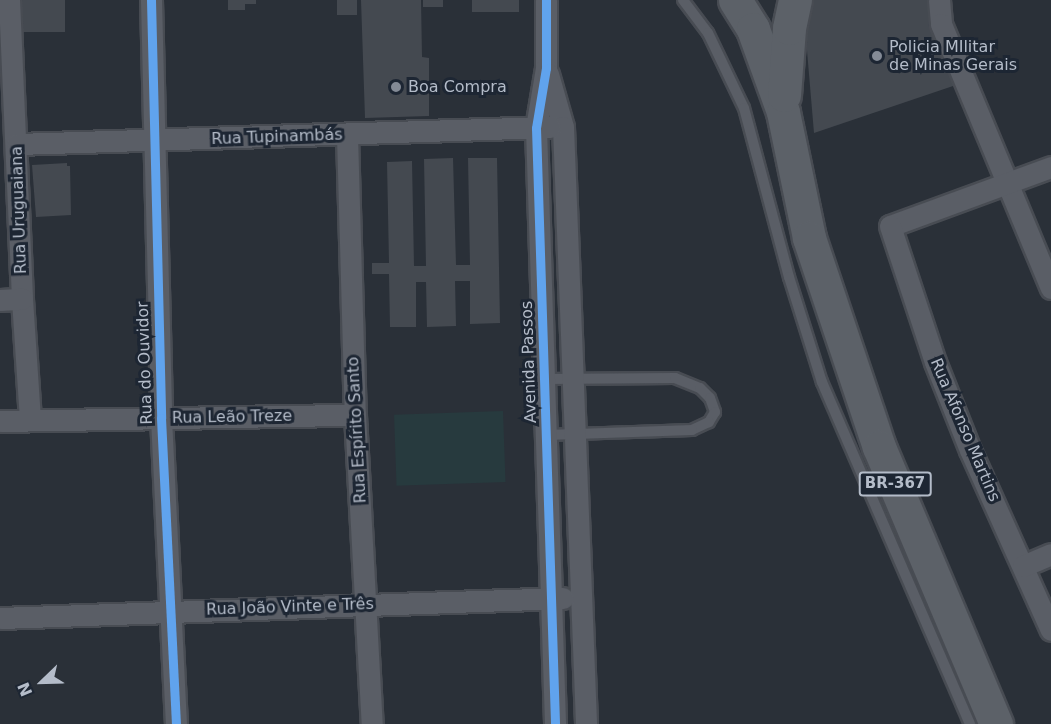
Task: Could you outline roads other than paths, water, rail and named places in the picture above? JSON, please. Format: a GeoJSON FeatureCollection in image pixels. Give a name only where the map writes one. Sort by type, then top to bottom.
{"type":"FeatureCollection","features":[{"type":"Feature","properties":{"kind":"main road","name":"BR-367"},"geometry":{"type":"LineString","coordinates":[[735,0],[753,29],[783,112],[809,238],[879,447],[996,724]]}},
{"type":"Feature","properties":{"kind":"main road","name":"BR-367"},"geometry":{"type":"LineString","coordinates":[[783,112],[789,28],[795,0]]}},
{"type":"Feature","properties":{"kind":"street","name":"Rua Uruguaiana"},"geometry":{"type":"LineString","coordinates":[[9,0],[22,299],[30,420]]}},
{"type":"Feature","properties":{"kind":"street","name":"Rua do Ouvidor"},"geometry":{"type":"LineString","coordinates":[[151,0],[161,418],[176,724]]}},
{"type":"Feature","properties":{"kind":"street","name":"Avenida Passos"},"geometry":{"type":"LineString","coordinates":[[546,0],[546,68],[536,128],[555,724]]}},
{"type":"Feature","properties":{"kind":"street"},"geometry":{"type":"LineString","coordinates":[[939,0],[941,24],[1051,288]]}},
{"type":"Feature","properties":{"kind":"street","name":"Avenida Passos"},"geometry":{"type":"LineString","coordinates":[[546,68],[563,127],[586,724]]}},
{"type":"Feature","properties":{"kind":"street","name":"Rua Tupinambás"},"geometry":{"type":"LineString","coordinates":[[17,144],[563,127]]}},
{"type":"Feature","properties":{"kind":"street","name":"Rua Espírito Santo"},"geometry":{"type":"LineString","coordinates":[[347,135],[355,415],[372,724]]}},
{"type":"Feature","properties":{"kind":"street"},"geometry":{"type":"LineString","coordinates":[[1007,183],[1051,167]]}},
{"type":"Feature","properties":{"kind":"street","name":"Rua Afonso Martins"},"geometry":{"type":"LineString","coordinates":[[1007,183],[890,225],[934,362],[970,450],[1051,630]]}},
{"type":"Feature","properties":{"kind":"street"},"geometry":{"type":"LineString","coordinates":[[0,300],[22,299]]}},
{"type":"Feature","properties":{"kind":"street","name":"Rua Leão Treze"},"geometry":{"type":"LineString","coordinates":[[0,421],[355,415]]}},
{"type":"Feature","properties":{"kind":"street"},"geometry":{"type":"LineString","coordinates":[[1023,566],[1051,554]]}},
{"type":"Feature","properties":{"kind":"street","name":"Rua João Vinte e Três"},"geometry":{"type":"LineString","coordinates":[[0,618],[580,598]]}},
{"type":"Feature","properties":{"kind":"lane"},"geometry":{"type":"LineString","coordinates":[[683,0],[708,33],[744,108],[789,277],[822,382],[969,724]]}},
{"type":"Feature","properties":{"kind":"lane"},"geometry":{"type":"LineString","coordinates":[[545,379],[675,378],[700,388],[710,398],[715,412],[709,422],[692,430],[546,435]]}},
{"type":"Feature","properties":{"kind":"place","name":"Policia MIlitar de Minas Gerais"},"geometry":{"type":"Point","coordinates":[877,56]}},
{"type":"Feature","properties":{"kind":"place","name":"Boa Compra"},"geometry":{"type":"Point","coordinates":[396,87]}}]}
